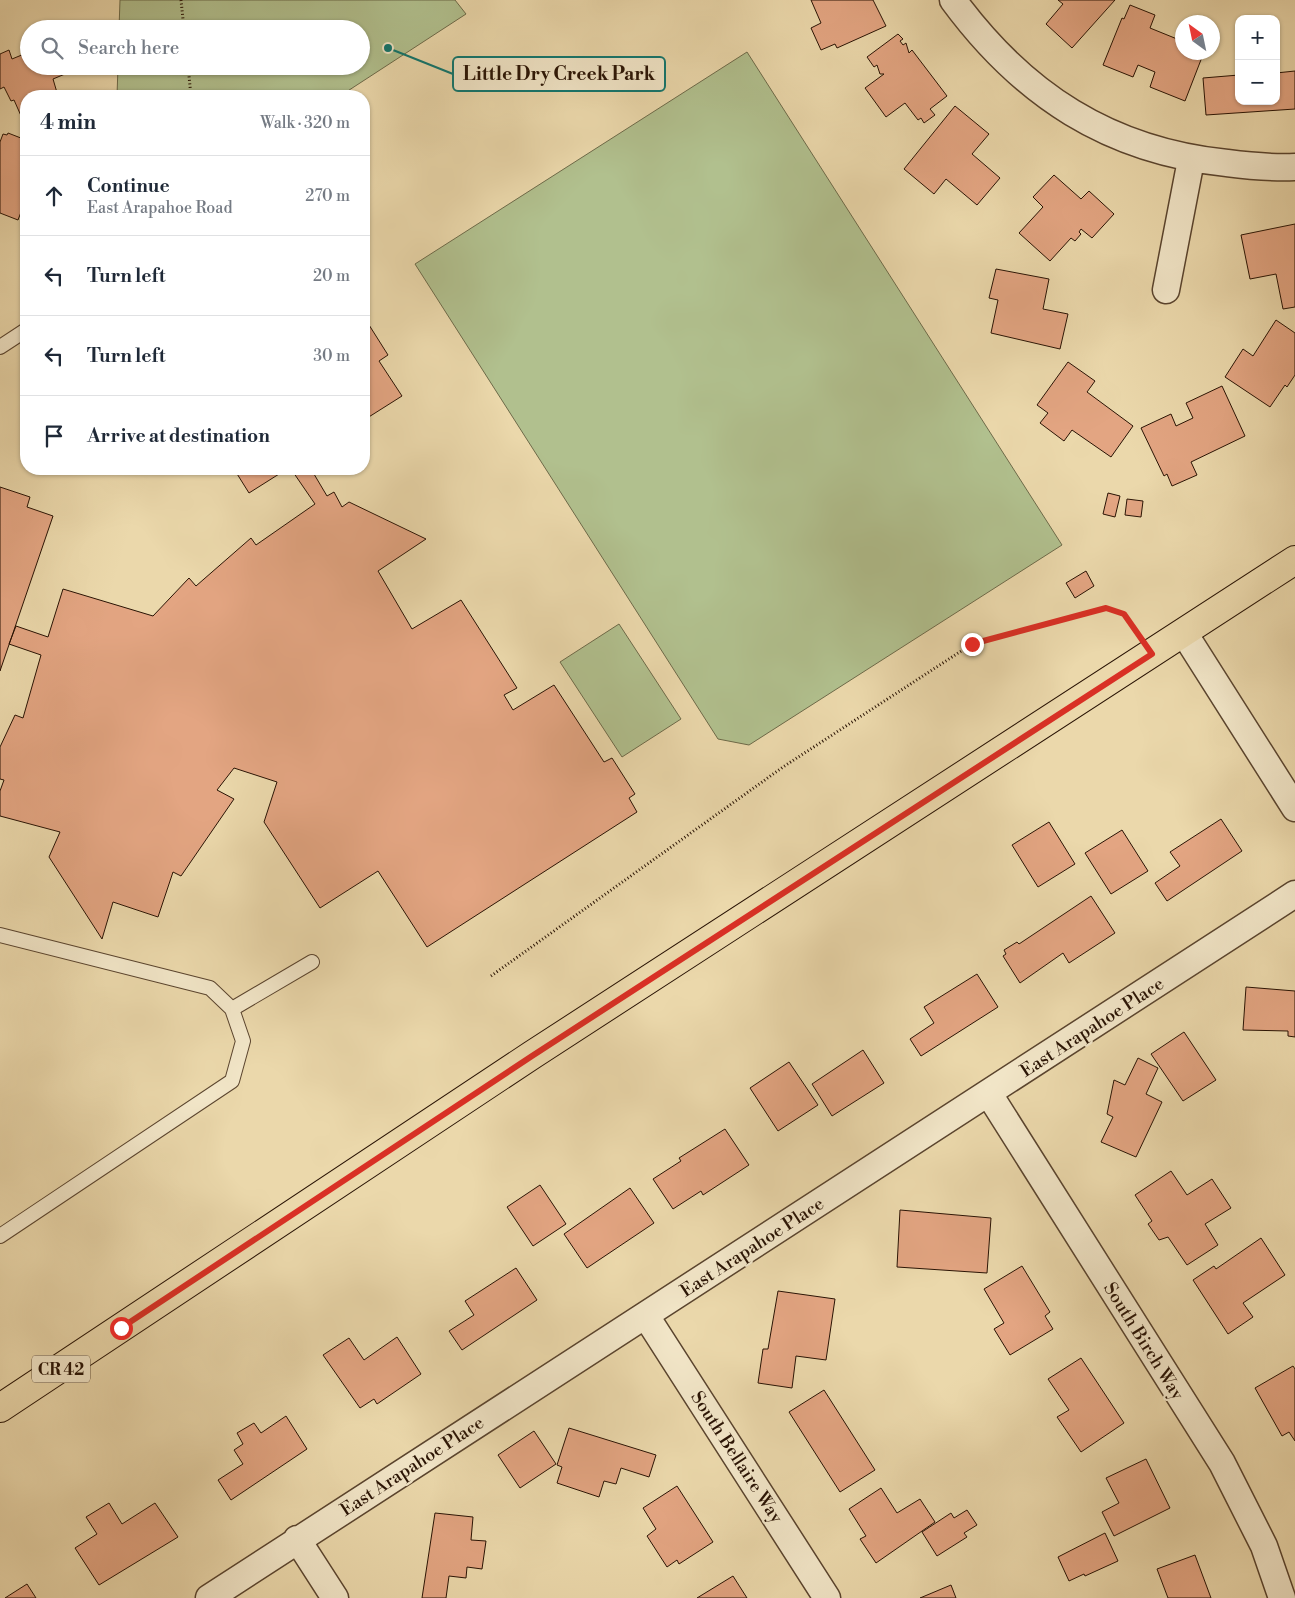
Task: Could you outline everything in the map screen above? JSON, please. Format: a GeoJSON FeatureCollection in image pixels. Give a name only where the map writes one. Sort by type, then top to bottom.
{"type":"FeatureCollection","features":[{"type":"Feature","properties":{"kind":"main road","name":"CR 42"},"geometry":{"type":"LineString","coordinates":[[0,1408],[532,1056],[1295,560]]}},
{"type":"Feature","properties":{"kind":"street"},"geometry":{"type":"LineString","coordinates":[[953,0],[969,22],[1030,85],[1078,117],[1137,145],[1191,160],[1274,168],[1295,167]]}},
{"type":"Feature","properties":{"kind":"street"},"geometry":{"type":"LineString","coordinates":[[1166,290],[1191,160]]}},
{"type":"Feature","properties":{"kind":"street"},"geometry":{"type":"LineString","coordinates":[[1184,633],[1295,808]]}},
{"type":"Feature","properties":{"kind":"street","name":"East Arapahoe Place"},"geometry":{"type":"LineString","coordinates":[[208,1598],[989,1094],[1295,894]]}},
{"type":"Feature","properties":{"kind":"street","name":"South Birch Way"},"geometry":{"type":"LineString","coordinates":[[989,1094],[1222,1463],[1264,1546],[1282,1598]]}},
{"type":"Feature","properties":{"kind":"street","name":"South Bellaire Way"},"geometry":{"type":"LineString","coordinates":[[646,1316],[827,1598]]}},
{"type":"Feature","properties":{"kind":"street"},"geometry":{"type":"LineString","coordinates":[[297,1539],[336,1598]]}},
{"type":"Feature","properties":{"kind":"lane"},"geometry":{"type":"LineString","coordinates":[[0,347],[20,334]]}},
{"type":"Feature","properties":{"kind":"lane"},"geometry":{"type":"LineString","coordinates":[[0,935],[210,988],[232,1009],[243,1041],[232,1082],[0,1236]]}},
{"type":"Feature","properties":{"kind":"lane"},"geometry":{"type":"LineString","coordinates":[[232,1009],[312,962]]}},
{"type":"Feature","properties":{"kind":"path"},"geometry":{"type":"LineString","coordinates":[[181,0],[183,20]]}},
{"type":"Feature","properties":{"kind":"path"},"geometry":{"type":"LineString","coordinates":[[189,75],[190,90]]}},
{"type":"Feature","properties":{"kind":"path"},"geometry":{"type":"LineString","coordinates":[[491,976],[783,767],[972,644],[1106,608],[1124,614],[1152,654]]}},
{"type":"Feature","properties":{"kind":"green space"},"geometry":{"type":"Polygon","coordinates":[[[120,0],[455,0],[466,14],[349,90],[117,90],[118,75],[370,75],[370,20],[119,20],[120,0]]]}},
{"type":"Feature","properties":{"kind":"green space"},"geometry":{"type":"Polygon","coordinates":[[[747,52],[1062,545],[749,745],[718,739],[415,264],[747,52]]]}},
{"type":"Feature","properties":{"kind":"green space"},"geometry":{"type":"Polygon","coordinates":[[[619,624],[681,719],[622,757],[560,662],[619,624]]]}},
{"type":"Feature","properties":{"kind":"building"},"geometry":{"type":"Polygon","coordinates":[[[811,0],[873,0],[886,26],[837,48],[835,44],[821,50],[811,28],[821,23],[811,0]]]}},
{"type":"Feature","properties":{"kind":"building"},"geometry":{"type":"Polygon","coordinates":[[[1058,0],[1115,0],[1072,48],[1046,24],[1063,4],[1058,0]]]}},
{"type":"Feature","properties":{"kind":"building"},"geometry":{"type":"Polygon","coordinates":[[[1130,5],[1155,15],[1150,28],[1175,38],[1175,60],[1201,60],[1185,101],[1150,87],[1155,72],[1138,65],[1133,77],[1103,65],[1122,18],[1124,19],[1130,5]]]}},
{"type":"Feature","properties":{"kind":"building"},"geometry":{"type":"Polygon","coordinates":[[[898,34],[903,39],[900,41],[903,45],[906,43],[909,53],[912,50],[947,96],[930,109],[935,115],[924,123],[921,118],[918,120],[905,103],[886,117],[865,88],[884,74],[880,74],[877,65],[874,67],[867,57],[898,34]]]}},
{"type":"Feature","properties":{"kind":"building"},"geometry":{"type":"Polygon","coordinates":[[[9,50],[12,59],[20,56],[20,75],[63,75],[53,79],[56,90],[20,90],[20,114],[14,100],[11,101],[4,87],[0,89],[0,54],[9,50]]]}},
{"type":"Feature","properties":{"kind":"building"},"geometry":{"type":"Polygon","coordinates":[[[1295,71],[1295,109],[1206,115],[1203,78],[1235,75],[1235,105],[1280,105],[1280,73],[1295,71]]]}},
{"type":"Feature","properties":{"kind":"building"},"geometry":{"type":"Polygon","coordinates":[[[955,106],[989,134],[972,154],[1000,178],[977,205],[946,179],[934,194],[904,169],[955,106]]]}},
{"type":"Feature","properties":{"kind":"building"},"geometry":{"type":"Polygon","coordinates":[[[8,133],[20,138],[20,215],[18,220],[0,213],[0,142],[3,134],[7,135],[8,133]]]}},
{"type":"Feature","properties":{"kind":"building"},"geometry":{"type":"Polygon","coordinates":[[[1054,175],[1081,199],[1089,191],[1114,214],[1092,238],[1081,229],[1079,232],[1081,234],[1075,241],[1071,238],[1050,261],[1019,233],[1043,207],[1033,197],[1054,175]]]}},
{"type":"Feature","properties":{"kind":"building"},"geometry":{"type":"Polygon","coordinates":[[[1295,224],[1295,307],[1283,309],[1276,274],[1250,279],[1241,235],[1295,224]]]}},
{"type":"Feature","properties":{"kind":"building"},"geometry":{"type":"Polygon","coordinates":[[[996,269],[1049,279],[1043,309],[1068,314],[1060,349],[991,333],[998,300],[989,298],[996,269]]]}},
{"type":"Feature","properties":{"kind":"building"},"geometry":{"type":"Polygon","coordinates":[[[1276,320],[1295,333],[1295,375],[1287,387],[1285,385],[1270,407],[1225,377],[1243,349],[1253,356],[1276,320]]]}},
{"type":"Feature","properties":{"kind":"building"},"geometry":{"type":"Polygon","coordinates":[[[370,326],[388,355],[379,361],[402,396],[370,416],[370,326]]]}},
{"type":"Feature","properties":{"kind":"building"},"geometry":{"type":"Polygon","coordinates":[[[1068,362],[1095,381],[1087,392],[1133,426],[1111,457],[1072,430],[1064,441],[1040,423],[1048,413],[1037,405],[1068,362]]]}},
{"type":"Feature","properties":{"kind":"building"},"geometry":{"type":"Polygon","coordinates":[[[1222,386],[1245,436],[1191,462],[1197,475],[1172,486],[1167,474],[1164,476],[1141,428],[1171,414],[1176,426],[1193,418],[1186,403],[1222,386]]]}},
{"type":"Feature","properties":{"kind":"building"},"geometry":{"type":"Polygon","coordinates":[[[238,475],[278,475],[249,493],[238,475]]]}},
{"type":"Feature","properties":{"kind":"building"},"geometry":{"type":"Polygon","coordinates":[[[295,475],[315,475],[327,496],[334,492],[342,507],[349,502],[426,539],[378,571],[412,629],[461,600],[517,688],[504,695],[513,710],[554,685],[604,762],[612,758],[635,794],[629,798],[637,812],[427,947],[378,871],[320,908],[264,822],[277,782],[234,768],[217,790],[234,799],[181,876],[173,872],[158,917],[113,902],[102,939],[49,857],[60,832],[0,816],[0,791],[4,780],[0,779],[0,747],[15,715],[23,718],[41,655],[9,644],[16,626],[48,637],[63,589],[153,616],[189,578],[196,586],[251,538],[256,545],[315,504],[295,475]]]}},
{"type":"Feature","properties":{"kind":"building"},"geometry":{"type":"Polygon","coordinates":[[[0,487],[30,497],[27,507],[53,516],[0,671],[0,487]]]}},
{"type":"Feature","properties":{"kind":"building"},"geometry":{"type":"Polygon","coordinates":[[[1108,493],[1120,496],[1115,517],[1103,514],[1108,493]]]}},
{"type":"Feature","properties":{"kind":"building"},"geometry":{"type":"Polygon","coordinates":[[[1127,499],[1143,501],[1141,517],[1125,515],[1127,499]]]}},
{"type":"Feature","properties":{"kind":"building"},"geometry":{"type":"Polygon","coordinates":[[[1086,571],[1094,586],[1075,598],[1066,583],[1086,571]]]}},
{"type":"Feature","properties":{"kind":"building"},"geometry":{"type":"Polygon","coordinates":[[[1221,819],[1242,851],[1167,901],[1155,883],[1180,866],[1170,852],[1221,819]]]}},
{"type":"Feature","properties":{"kind":"building"},"geometry":{"type":"Polygon","coordinates":[[[1049,822],[1075,864],[1038,887],[1012,845],[1049,822]]]}},
{"type":"Feature","properties":{"kind":"building"},"geometry":{"type":"Polygon","coordinates":[[[1122,830],[1148,871],[1111,894],[1085,853],[1122,830]]]}},
{"type":"Feature","properties":{"kind":"building"},"geometry":{"type":"Polygon","coordinates":[[[1091,896],[1115,933],[1069,963],[1063,953],[1020,983],[1003,956],[1006,954],[1004,950],[1017,942],[1019,944],[1091,896]]]}},
{"type":"Feature","properties":{"kind":"building"},"geometry":{"type":"Polygon","coordinates":[[[977,974],[998,1007],[921,1056],[910,1039],[934,1023],[924,1007],[977,974]]]}},
{"type":"Feature","properties":{"kind":"building"},"geometry":{"type":"Polygon","coordinates":[[[1246,987],[1295,991],[1295,1037],[1288,1036],[1288,1031],[1243,1030],[1246,987]]]}},
{"type":"Feature","properties":{"kind":"building"},"geometry":{"type":"Polygon","coordinates":[[[1184,1032],[1216,1080],[1183,1101],[1151,1054],[1184,1032]]]}},
{"type":"Feature","properties":{"kind":"building"},"geometry":{"type":"Polygon","coordinates":[[[863,1050],[884,1083],[832,1116],[812,1084],[863,1050]]]}},
{"type":"Feature","properties":{"kind":"building"},"geometry":{"type":"Polygon","coordinates":[[[1138,1058],[1158,1068],[1146,1094],[1162,1102],[1136,1157],[1101,1142],[1113,1117],[1107,1114],[1114,1080],[1125,1085],[1138,1058]]]}},
{"type":"Feature","properties":{"kind":"building"},"geometry":{"type":"Polygon","coordinates":[[[789,1062],[818,1105],[778,1131],[750,1088],[789,1062]]]}},
{"type":"Feature","properties":{"kind":"building"},"geometry":{"type":"Polygon","coordinates":[[[725,1129],[749,1165],[703,1195],[701,1191],[673,1209],[653,1179],[681,1161],[679,1158],[725,1129]]]}},
{"type":"Feature","properties":{"kind":"building"},"geometry":{"type":"Polygon","coordinates":[[[1171,1171],[1187,1195],[1212,1179],[1231,1208],[1205,1224],[1218,1245],[1187,1265],[1168,1237],[1159,1240],[1148,1224],[1152,1221],[1135,1195],[1171,1171]]]}},
{"type":"Feature","properties":{"kind":"building"},"geometry":{"type":"Polygon","coordinates":[[[540,1185],[566,1224],[533,1246],[507,1207],[540,1185]]]}},
{"type":"Feature","properties":{"kind":"building"},"geometry":{"type":"Polygon","coordinates":[[[630,1188],[654,1223],[587,1268],[564,1234],[630,1188]]]}},
{"type":"Feature","properties":{"kind":"building"},"geometry":{"type":"Polygon","coordinates":[[[900,1210],[991,1218],[987,1273],[897,1267],[900,1210]]]}},
{"type":"Feature","properties":{"kind":"building"},"geometry":{"type":"Polygon","coordinates":[[[1261,1238],[1285,1275],[1243,1303],[1253,1317],[1228,1334],[1193,1280],[1214,1266],[1216,1269],[1261,1238]]]}},
{"type":"Feature","properties":{"kind":"building"},"geometry":{"type":"Polygon","coordinates":[[[1022,1266],[1050,1312],[1045,1316],[1053,1329],[1010,1355],[994,1329],[1004,1323],[984,1289],[1022,1266]]]}},
{"type":"Feature","properties":{"kind":"building"},"geometry":{"type":"Polygon","coordinates":[[[516,1268],[537,1300],[462,1350],[449,1331],[474,1315],[465,1301],[516,1268]]]}},
{"type":"Feature","properties":{"kind":"building"},"geometry":{"type":"Polygon","coordinates":[[[778,1291],[835,1299],[826,1360],[796,1356],[792,1388],[758,1383],[763,1349],[768,1349],[778,1291]]]}},
{"type":"Feature","properties":{"kind":"building"},"geometry":{"type":"Polygon","coordinates":[[[397,1337],[421,1374],[377,1404],[374,1399],[360,1408],[323,1355],[349,1338],[364,1360],[397,1337]]]}},
{"type":"Feature","properties":{"kind":"building"},"geometry":{"type":"Polygon","coordinates":[[[1081,1358],[1124,1423],[1081,1452],[1057,1417],[1069,1410],[1048,1379],[1081,1358]]]}},
{"type":"Feature","properties":{"kind":"building"},"geometry":{"type":"Polygon","coordinates":[[[1293,1366],[1295,1369],[1295,1441],[1289,1432],[1282,1436],[1255,1388],[1293,1366]]]}},
{"type":"Feature","properties":{"kind":"building"},"geometry":{"type":"Polygon","coordinates":[[[824,1390],[875,1470],[840,1492],[789,1412],[824,1390]]]}},
{"type":"Feature","properties":{"kind":"building"},"geometry":{"type":"Polygon","coordinates":[[[286,1416],[307,1449],[231,1500],[218,1480],[243,1464],[234,1450],[243,1444],[237,1433],[254,1423],[261,1433],[286,1416]]]}},
{"type":"Feature","properties":{"kind":"building"},"geometry":{"type":"Polygon","coordinates":[[[569,1428],[656,1455],[649,1477],[621,1468],[616,1484],[604,1481],[599,1497],[557,1483],[562,1467],[557,1465],[569,1428]]]}},
{"type":"Feature","properties":{"kind":"building"},"geometry":{"type":"Polygon","coordinates":[[[534,1431],[556,1464],[520,1488],[498,1455],[534,1431]]]}},
{"type":"Feature","properties":{"kind":"building"},"geometry":{"type":"Polygon","coordinates":[[[1146,1459],[1170,1508],[1114,1536],[1102,1512],[1119,1503],[1106,1478],[1146,1459]]]}},
{"type":"Feature","properties":{"kind":"building"},"geometry":{"type":"Polygon","coordinates":[[[677,1486],[713,1542],[679,1564],[677,1560],[667,1567],[647,1536],[656,1529],[643,1508],[677,1486]]]}},
{"type":"Feature","properties":{"kind":"building"},"geometry":{"type":"Polygon","coordinates":[[[881,1488],[897,1513],[920,1499],[935,1522],[876,1563],[860,1539],[866,1536],[849,1509],[881,1488]]]}},
{"type":"Feature","properties":{"kind":"building"},"geometry":{"type":"Polygon","coordinates":[[[109,1503],[122,1524],[155,1503],[178,1537],[99,1585],[75,1548],[97,1534],[86,1517],[109,1503]]]}},
{"type":"Feature","properties":{"kind":"building"},"geometry":{"type":"Polygon","coordinates":[[[967,1510],[977,1525],[964,1533],[967,1537],[937,1556],[922,1532],[951,1513],[954,1518],[967,1510]]]}},
{"type":"Feature","properties":{"kind":"building"},"geometry":{"type":"Polygon","coordinates":[[[435,1513],[473,1517],[471,1540],[486,1541],[482,1569],[467,1567],[466,1578],[449,1576],[446,1598],[422,1598],[435,1513]]]}},
{"type":"Feature","properties":{"kind":"building"},"geometry":{"type":"Polygon","coordinates":[[[1105,1533],[1118,1561],[1069,1581],[1058,1557],[1105,1533]]]}},
{"type":"Feature","properties":{"kind":"building"},"geometry":{"type":"Polygon","coordinates":[[[1195,1555],[1211,1598],[1168,1598],[1157,1569],[1195,1555]]]}},
{"type":"Feature","properties":{"kind":"building"},"geometry":{"type":"Polygon","coordinates":[[[733,1576],[747,1598],[697,1598],[733,1576]]]}},
{"type":"Feature","properties":{"kind":"building"},"geometry":{"type":"Polygon","coordinates":[[[27,1584],[36,1598],[5,1598],[27,1584]]]}},
{"type":"Feature","properties":{"kind":"building"},"geometry":{"type":"Polygon","coordinates":[[[951,1585],[956,1598],[920,1598],[951,1585]]]}},
{"type":"Feature","properties":{"kind":"place","name":"Little Dry Creek Park"},"geometry":{"type":"Point","coordinates":[388,48]}},
{"type":"Feature","properties":{"kind":"route"},"geometry":{"type":"LineString","coordinates":[[121,1328],[532,1056],[1152,654],[1124,614],[1106,608],[972,644]]}}]}
